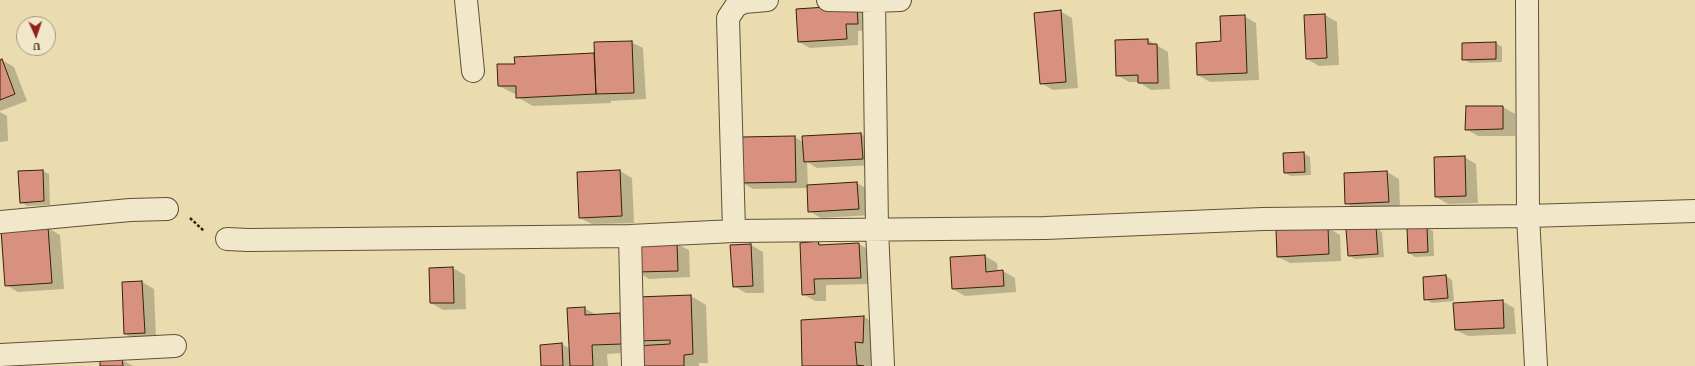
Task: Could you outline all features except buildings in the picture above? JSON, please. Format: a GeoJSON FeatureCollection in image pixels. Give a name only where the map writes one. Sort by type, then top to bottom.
{"type":"FeatureCollection","features":[{"type":"Feature","properties":{"kind":"street"},"geometry":{"type":"LineString","coordinates":[[466,0],[473,71]]}},
{"type":"Feature","properties":{"kind":"street"},"geometry":{"type":"LineString","coordinates":[[734,231],[728,18],[736,6],[744,2],[767,0]]}},
{"type":"Feature","properties":{"kind":"street"},"geometry":{"type":"LineString","coordinates":[[828,0],[900,0]]}},
{"type":"Feature","properties":{"kind":"street"},"geometry":{"type":"LineString","coordinates":[[1527,0],[1528,216],[1536,366]]}},
{"type":"Feature","properties":{"kind":"street"},"geometry":{"type":"LineString","coordinates":[[874,1],[876,228],[883,366]]}},
{"type":"Feature","properties":{"kind":"street"},"geometry":{"type":"LineString","coordinates":[[0,222],[130,210],[167,209]]}},
{"type":"Feature","properties":{"kind":"street"},"geometry":{"type":"LineString","coordinates":[[227,239],[630,236],[734,231],[876,228],[1045,228],[1263,219],[1528,216],[1695,211]]}},
{"type":"Feature","properties":{"kind":"street"},"geometry":{"type":"LineString","coordinates":[[630,236],[633,366]]}},
{"type":"Feature","properties":{"kind":"street"},"geometry":{"type":"LineString","coordinates":[[0,355],[175,346]]}},
{"type":"Feature","properties":{"kind":"path"},"geometry":{"type":"LineString","coordinates":[[167,209],[180,211],[206,232],[227,239]]}}]}
